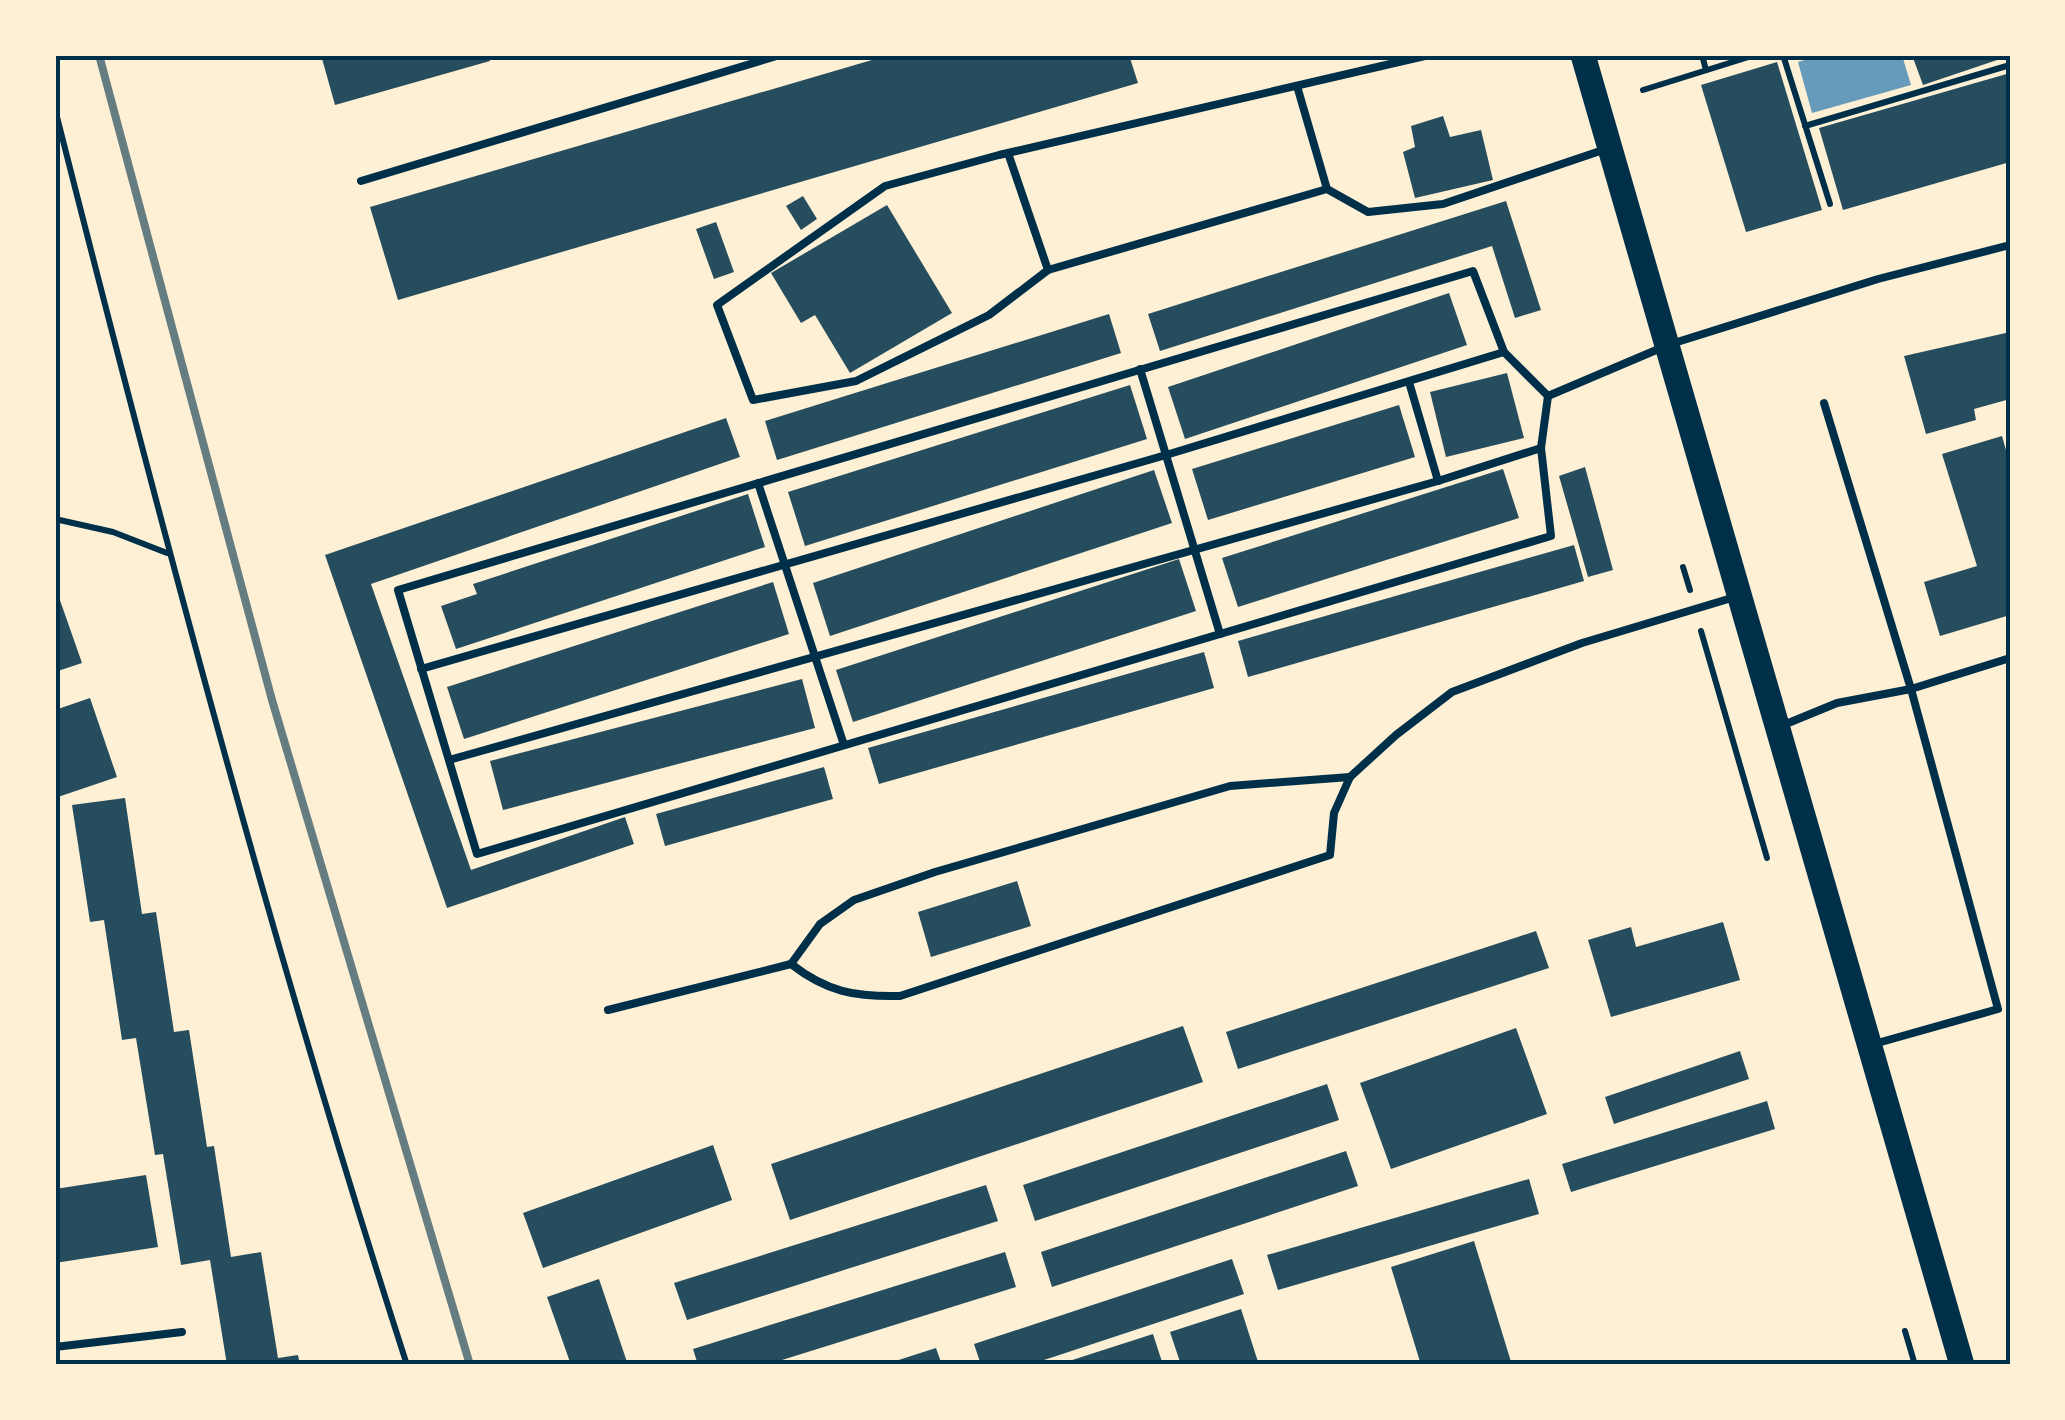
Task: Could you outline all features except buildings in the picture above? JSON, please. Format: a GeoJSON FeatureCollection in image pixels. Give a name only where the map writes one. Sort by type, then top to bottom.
{"type":"FeatureCollection","features":[{"type":"Feature","properties":{"kind":"main road"},"geometry":{"type":"LineString","coordinates":[[1583,55],[1962,1365]]}},
{"type":"Feature","properties":{"kind":"lane"},"geometry":{"type":"LineString","coordinates":[[361,181],[780,55]]}},
{"type":"Feature","properties":{"kind":"lane"},"geometry":{"type":"LineString","coordinates":[[1327,188],[1048,270],[988,315],[856,381],[752,400],[718,305],[885,186],[1008,153],[1430,55]]}},
{"type":"Feature","properties":{"kind":"lane"},"geometry":{"type":"LineString","coordinates":[[1297,86],[1327,188],[1368,212],[1443,204],[1610,148]]}},
{"type":"Feature","properties":{"kind":"lane"},"geometry":{"type":"LineString","coordinates":[[1008,153],[1048,270]]}},
{"type":"Feature","properties":{"kind":"lane"},"geometry":{"type":"LineString","coordinates":[[1548,396],[1666,346],[1878,279],[2010,245]]}},
{"type":"Feature","properties":{"kind":"lane"},"geometry":{"type":"LineString","coordinates":[[1473,271],[1504,352],[1548,396],[1541,448],[1550,536],[478,854],[398,590],[1473,271]]}},
{"type":"Feature","properties":{"kind":"lane"},"geometry":{"type":"LineString","coordinates":[[421,669],[1166,456],[1504,352]]}},
{"type":"Feature","properties":{"kind":"lane"},"geometry":{"type":"LineString","coordinates":[[1140,369],[1220,634]]}},
{"type":"Feature","properties":{"kind":"lane"},"geometry":{"type":"LineString","coordinates":[[1409,382],[1438,481]]}},
{"type":"Feature","properties":{"kind":"lane"},"geometry":{"type":"LineString","coordinates":[[1824,402],[1911,689],[1998,1008],[2010,1016]]}},
{"type":"Feature","properties":{"kind":"lane"},"geometry":{"type":"LineString","coordinates":[[449,760],[1438,481],[1541,448]]}},
{"type":"Feature","properties":{"kind":"lane"},"geometry":{"type":"LineString","coordinates":[[758,483],[844,745]]}},
{"type":"Feature","properties":{"kind":"lane"},"geometry":{"type":"LineString","coordinates":[[791,964],[815,983],[860,996],[900,996],[1330,855],[1334,813],[1350,778],[1396,735],[1452,692],[1582,643],[1739,596]]}},
{"type":"Feature","properties":{"kind":"lane"},"geometry":{"type":"LineString","coordinates":[[1777,728],[1838,703],[1911,689],[2010,658]]}},
{"type":"Feature","properties":{"kind":"lane"},"geometry":{"type":"LineString","coordinates":[[608,1010],[791,964],[820,924],[854,900],[935,872],[1230,786],[1350,778]]}},
{"type":"Feature","properties":{"kind":"lane"},"geometry":{"type":"LineString","coordinates":[[1869,1046],[1998,1008]]}},
{"type":"Feature","properties":{"kind":"lane"},"geometry":{"type":"LineString","coordinates":[[55,1347],[182,1332]]}},
{"type":"Feature","properties":{"kind":"path"},"geometry":{"type":"LineString","coordinates":[[1702,55],[1706,70]]}},
{"type":"Feature","properties":{"kind":"path"},"geometry":{"type":"LineString","coordinates":[[1643,90],[1755,55]]}},
{"type":"Feature","properties":{"kind":"path"},"geometry":{"type":"LineString","coordinates":[[1783,55],[1830,204]]}},
{"type":"Feature","properties":{"kind":"path"},"geometry":{"type":"LineString","coordinates":[[1806,126],[2010,65]]}},
{"type":"Feature","properties":{"kind":"path"},"geometry":{"type":"LineString","coordinates":[[55,109],[167,553],[348,1184],[406,1365]]}},
{"type":"Feature","properties":{"kind":"path"},"geometry":{"type":"LineString","coordinates":[[55,519],[114,532],[167,553]]}},
{"type":"Feature","properties":{"kind":"path"},"geometry":{"type":"LineString","coordinates":[[1683,567],[1767,858]]}},
{"type":"Feature","properties":{"kind":"path"},"geometry":{"type":"LineString","coordinates":[[1905,1332],[1915,1365]]}},
{"type":"Feature","properties":{"kind":"water"},"geometry":{"type":"Polygon","coordinates":[[[1822,55],[1902,55],[1911,85],[1812,113],[1798,62],[1822,55]]]}},
{"type":"Feature","properties":{"kind":"railway"},"geometry":{"type":"LineString","coordinates":[[99,55],[272,700],[470,1365]]}}]}
